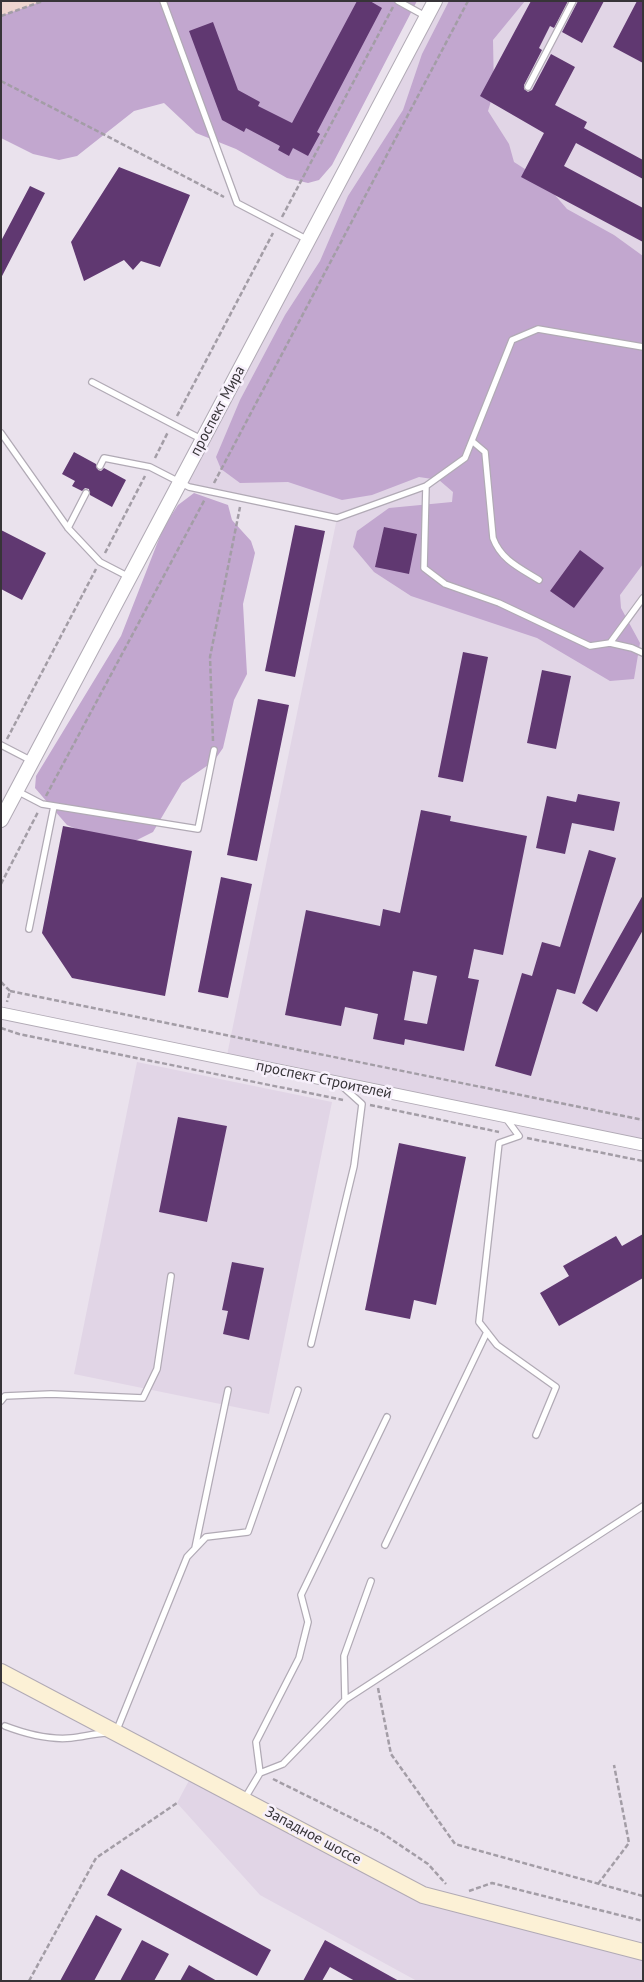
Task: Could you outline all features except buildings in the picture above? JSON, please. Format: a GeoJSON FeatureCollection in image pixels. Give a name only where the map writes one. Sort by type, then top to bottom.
{"type":"FeatureCollection","features":[{"type":"Feature","properties":{"kind":"main road","name":"Западное шоссе"},"geometry":{"type":"LineString","coordinates":[[1,1672],[423,1895],[643,1952]]}},
{"type":"Feature","properties":{"kind":"street","name":"проспект Мира"},"geometry":{"type":"LineString","coordinates":[[1,820],[435,1]]}},
{"type":"Feature","properties":{"kind":"street","name":"проспект Строителей"},"geometry":{"type":"LineString","coordinates":[[2,1015],[643,1145]]}},
{"type":"Feature","properties":{"kind":"lane"},"geometry":{"type":"LineString","coordinates":[[163,1],[237,203],[308,241]]}},
{"type":"Feature","properties":{"kind":"lane"},"geometry":{"type":"LineString","coordinates":[[397,1],[427,17]]}},
{"type":"Feature","properties":{"kind":"lane"},"geometry":{"type":"LineString","coordinates":[[528,87],[573,1]]}},
{"type":"Feature","properties":{"kind":"lane"},"geometry":{"type":"LineString","coordinates":[[100,466],[104,458],[150,467],[189,488],[337,518],[426,486],[465,458],[512,340],[538,329],[643,347]]}},
{"type":"Feature","properties":{"kind":"lane"},"geometry":{"type":"LineString","coordinates":[[92,382],[203,440]]}},
{"type":"Feature","properties":{"kind":"lane"},"geometry":{"type":"LineString","coordinates":[[1,433],[68,528],[100,562],[130,577]]}},
{"type":"Feature","properties":{"kind":"lane"},"geometry":{"type":"LineString","coordinates":[[472,441],[485,452],[493,538],[497,548],[507,560],[539,580]]}},
{"type":"Feature","properties":{"kind":"lane"},"geometry":{"type":"LineString","coordinates":[[426,486],[424,568],[445,584],[499,603],[590,646],[610,643],[632,648],[643,654]]}},
{"type":"Feature","properties":{"kind":"lane"},"geometry":{"type":"LineString","coordinates":[[68,528],[86,493]]}},
{"type":"Feature","properties":{"kind":"lane"},"geometry":{"type":"LineString","coordinates":[[610,643],[643,598]]}},
{"type":"Feature","properties":{"kind":"lane"},"geometry":{"type":"LineString","coordinates":[[2,745],[32,761]]}},
{"type":"Feature","properties":{"kind":"lane"},"geometry":{"type":"LineString","coordinates":[[17,791],[42,804],[198,829],[214,750]]}},
{"type":"Feature","properties":{"kind":"lane"},"geometry":{"type":"LineString","coordinates":[[29,929],[54,806]]}},
{"type":"Feature","properties":{"kind":"lane"},"geometry":{"type":"LineString","coordinates":[[311,1344],[354,1166],[362,1104],[339,1083]]}},
{"type":"Feature","properties":{"kind":"lane"},"geometry":{"type":"LineString","coordinates":[[504,1117],[519,1136],[499,1143],[479,1322],[497,1345],[556,1387],[536,1435]]}},
{"type":"Feature","properties":{"kind":"lane"},"geometry":{"type":"LineString","coordinates":[[1,1400],[4,1396],[51,1394],[143,1398],[158,1369],[171,1276]]}},
{"type":"Feature","properties":{"kind":"lane"},"geometry":{"type":"LineString","coordinates":[[385,1545],[487,1332]]}},
{"type":"Feature","properties":{"kind":"lane"},"geometry":{"type":"LineString","coordinates":[[195,1548],[228,1390]]}},
{"type":"Feature","properties":{"kind":"lane"},"geometry":{"type":"LineString","coordinates":[[5,1726],[32,1735],[50,1738],[116,1733],[187,1557],[206,1536],[248,1532],[298,1390]]}},
{"type":"Feature","properties":{"kind":"lane"},"geometry":{"type":"LineString","coordinates":[[260,1773],[256,1742],[299,1658],[308,1622],[302,1595],[387,1417]]}},
{"type":"Feature","properties":{"kind":"lane"},"geometry":{"type":"LineString","coordinates":[[244,1800],[260,1773],[283,1764],[345,1700],[643,1506]]}},
{"type":"Feature","properties":{"kind":"lane"},"geometry":{"type":"LineString","coordinates":[[345,1700],[344,1656],[371,1581]]}},
{"type":"Feature","properties":{"kind":"path"},"geometry":{"type":"LineString","coordinates":[[1,16],[43,1]]}},
{"type":"Feature","properties":{"kind":"path"},"geometry":{"type":"LineString","coordinates":[[2,745],[397,1]]}},
{"type":"Feature","properties":{"kind":"path"},"geometry":{"type":"LineString","coordinates":[[1,884],[468,1]]}},
{"type":"Feature","properties":{"kind":"path"},"geometry":{"type":"LineString","coordinates":[[1,81],[237,203]]}},
{"type":"Feature","properties":{"kind":"path"},"geometry":{"type":"LineString","coordinates":[[214,750],[210,657],[242,498]]}},
{"type":"Feature","properties":{"kind":"path"},"geometry":{"type":"LineString","coordinates":[[10,991],[643,1120]]}},
{"type":"Feature","properties":{"kind":"path"},"geometry":{"type":"LineString","coordinates":[[1,1028],[20,1034],[643,1161]]}},
{"type":"Feature","properties":{"kind":"path"},"geometry":{"type":"LineString","coordinates":[[377,1679],[391,1754],[455,1844],[643,1896]]}},
{"type":"Feature","properties":{"kind":"path"},"geometry":{"type":"LineString","coordinates":[[598,1884],[629,1843],[614,1766]]}},
{"type":"Feature","properties":{"kind":"path"},"geometry":{"type":"LineString","coordinates":[[260,1773],[382,1833],[428,1864],[447,1886]]}},
{"type":"Feature","properties":{"kind":"path"},"geometry":{"type":"LineString","coordinates":[[29,1981],[96,1858],[177,1803]]}},
{"type":"Feature","properties":{"kind":"path"},"geometry":{"type":"LineString","coordinates":[[465,1892],[492,1884],[643,1921]]}},
{"type":"Feature","properties":{"kind":"shaded area"},"geometry":{"type":"Polygon","coordinates":[[[1,1],[83,1],[1,31],[1,1]]]}},
{"type":"Feature","properties":{"kind":"shaded area"},"geometry":{"type":"Polygon","coordinates":[[[43,1],[417,1],[332,165],[319,180],[308,183],[287,178],[236,149],[196,133],[164,103],[134,111],[77,156],[59,160],[33,154],[1,138],[1,16],[43,1]]]}},
{"type":"Feature","properties":{"kind":"shaded area"},"geometry":{"type":"Polygon","coordinates":[[[435,1],[643,1],[643,1145],[226,1060],[337,518],[180,482],[435,1]]]}},
{"type":"Feature","properties":{"kind":"shaded area"},"geometry":{"type":"Polygon","coordinates":[[[449,1],[525,1],[493,40],[494,91],[488,111],[509,144],[514,162],[542,180],[567,209],[614,235],[643,256],[643,564],[620,595],[621,608],[640,643],[634,679],[610,681],[537,638],[411,596],[374,572],[353,547],[357,531],[389,508],[452,502],[453,492],[439,480],[419,477],[372,495],[342,500],[288,482],[240,483],[221,469],[216,457],[240,400],[285,315],[320,261],[348,196],[403,110],[422,54],[449,1]]]}},
{"type":"Feature","properties":{"kind":"shaded area"},"geometry":{"type":"Polygon","coordinates":[[[194,493],[228,505],[232,520],[251,541],[255,553],[243,604],[247,674],[234,700],[223,748],[214,761],[182,783],[153,832],[131,843],[111,844],[67,825],[35,788],[36,776],[121,636],[164,526],[178,505],[194,493]]]}},
{"type":"Feature","properties":{"kind":"shaded area"},"geometry":{"type":"Polygon","coordinates":[[[137,1062],[332,1102],[269,1414],[74,1374],[137,1062]]]}},
{"type":"Feature","properties":{"kind":"shaded area"},"geometry":{"type":"Polygon","coordinates":[[[193,1773],[423,1895],[643,1952],[643,1981],[417,1981],[260,1895],[177,1803],[193,1773]]]}}]}
